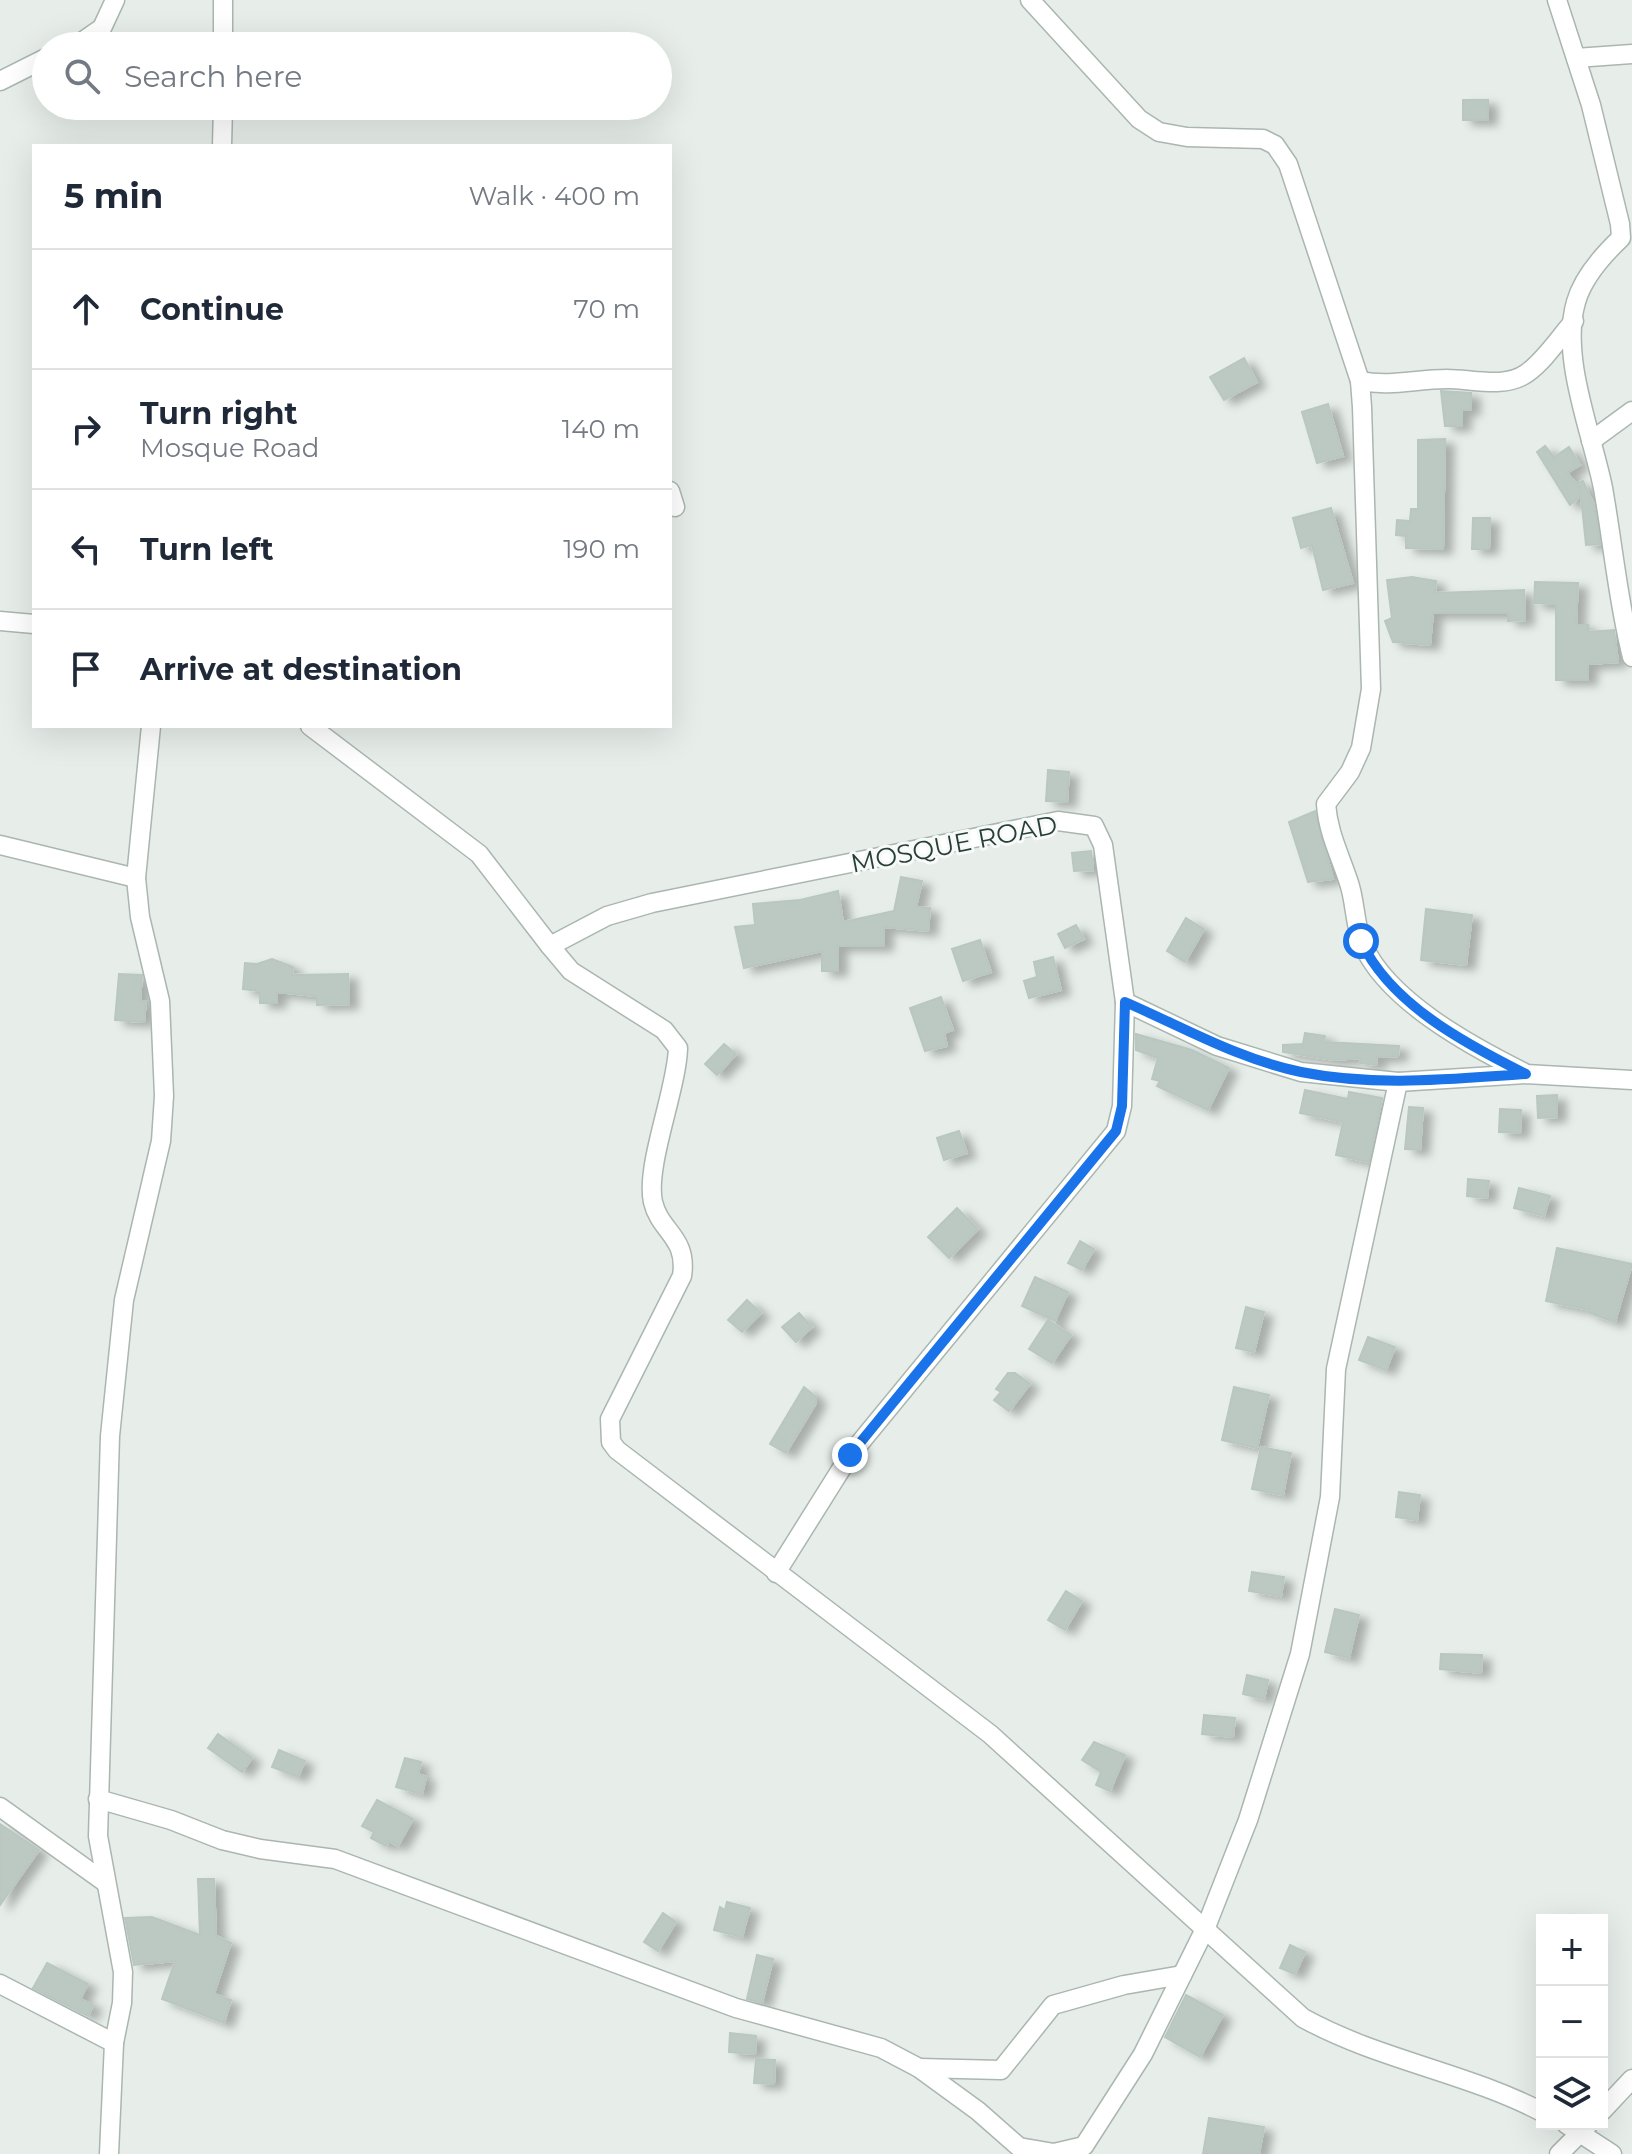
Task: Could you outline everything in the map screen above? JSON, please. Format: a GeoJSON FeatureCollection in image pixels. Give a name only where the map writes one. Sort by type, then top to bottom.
{"type":"FeatureCollection","features":[{"type":"Feature","properties":{"kind":"street"},"geometry":{"type":"LineString","coordinates":[[96,32],[102,28],[115,0]]}},
{"type":"Feature","properties":{"kind":"street"},"geometry":{"type":"LineString","coordinates":[[223,0],[223,32]]}},
{"type":"Feature","properties":{"kind":"street"},"geometry":{"type":"LineString","coordinates":[[1030,0],[1139,119],[1159,132],[1187,137],[1263,139],[1275,145],[1300,192],[1360,381],[1371,689],[1368,724],[1361,748],[1350,772],[1326,804],[1328,830],[1349,883],[1361,941],[1377,969],[1398,992],[1480,1051],[1526,1074]]}},
{"type":"Feature","properties":{"kind":"street"},"geometry":{"type":"LineString","coordinates":[[1557,0],[1591,105],[1621,238],[1583,283],[1575,303],[1574,321],[1576,369],[1632,657]]}},
{"type":"Feature","properties":{"kind":"street"},"geometry":{"type":"LineString","coordinates":[[1576,58],[1632,54]]}},
{"type":"Feature","properties":{"kind":"street"},"geometry":{"type":"LineString","coordinates":[[0,81],[32,65]]}},
{"type":"Feature","properties":{"kind":"street"},"geometry":{"type":"LineString","coordinates":[[222,144],[223,120]]}},
{"type":"Feature","properties":{"kind":"street"},"geometry":{"type":"LineString","coordinates":[[1360,381],[1395,386],[1446,379],[1512,380],[1526,374],[1574,321]]}},
{"type":"Feature","properties":{"kind":"street"},"geometry":{"type":"LineString","coordinates":[[1591,441],[1632,411]]}},
{"type":"Feature","properties":{"kind":"street"},"geometry":{"type":"LineString","coordinates":[[0,621],[32,624]]}},
{"type":"Feature","properties":{"kind":"street"},"geometry":{"type":"LineString","coordinates":[[109,2154],[114,2043],[122,2003],[123,1972],[100,1854],[98,1799],[105,1692],[112,1421],[124,1300],[161,1141],[164,1096],[160,1001],[140,917],[136,878],[151,728]]}},
{"type":"Feature","properties":{"kind":"street"},"geometry":{"type":"LineString","coordinates":[[313,728],[479,854],[571,971],[664,1030],[678,1048],[652,1187],[658,1213],[677,1237],[682,1251],[682,1276],[610,1419],[611,1442],[641,1472],[990,1734],[1303,2018],[1388,2057],[1461,2076],[1536,2109]]}},
{"type":"Feature","properties":{"kind":"street","name":"MOSQUE ROAD"},"geometry":{"type":"LineString","coordinates":[[550,946],[607,916],[652,903],[1058,821],[1077,821],[1094,826],[1103,845],[1125,1002],[1122,1106],[1116,1131],[850,1455],[776,1573]]}},
{"type":"Feature","properties":{"kind":"street"},"geometry":{"type":"LineString","coordinates":[[0,845],[136,878]]}},
{"type":"Feature","properties":{"kind":"street"},"geometry":{"type":"LineString","coordinates":[[1125,1002],[1217,1046],[1301,1072],[1398,1082],[1526,1074],[1632,1080]]}},
{"type":"Feature","properties":{"kind":"street"},"geometry":{"type":"LineString","coordinates":[[98,1799],[171,1820],[234,1843],[335,1859],[736,2008],[881,2048],[919,2068],[978,2111],[1018,2150],[1054,2153],[1084,2146],[1143,2054],[1206,1927],[1248,1820],[1300,1654],[1330,1497],[1336,1369],[1398,1082]]}},
{"type":"Feature","properties":{"kind":"street"},"geometry":{"type":"LineString","coordinates":[[0,1807],[106,1883]]}},
{"type":"Feature","properties":{"kind":"street"},"geometry":{"type":"LineString","coordinates":[[919,2068],[1001,2070],[1053,2005],[1124,1985],[1182,1975]]}},
{"type":"Feature","properties":{"kind":"street"},"geometry":{"type":"LineString","coordinates":[[0,1984],[114,2043]]}},
{"type":"Feature","properties":{"kind":"street"},"geometry":{"type":"LineString","coordinates":[[1608,2105],[1632,2079]]}},
{"type":"Feature","properties":{"kind":"street"},"geometry":{"type":"LineString","coordinates":[[1559,2154],[1577,2130]]}},
{"type":"Feature","properties":{"kind":"street"},"geometry":{"type":"LineString","coordinates":[[1583,2130],[1612,2154]]}},
{"type":"Feature","properties":{"kind":"building"},"geometry":{"type":"Polygon","coordinates":[[[1463,100],[1488,100],[1488,120],[1463,120],[1463,100]]]}},
{"type":"Feature","properties":{"kind":"building"},"geometry":{"type":"Polygon","coordinates":[[[1244,358],[1257,382],[1224,400],[1210,377],[1244,358]]]}},
{"type":"Feature","properties":{"kind":"building"},"geometry":{"type":"Polygon","coordinates":[[[1441,391],[1471,393],[1471,410],[1462,410],[1462,426],[1445,426],[1441,391]]]}},
{"type":"Feature","properties":{"kind":"building"},"geometry":{"type":"Polygon","coordinates":[[[1328,404],[1343,456],[1317,463],[1302,412],[1328,404]]]}},
{"type":"Feature","properties":{"kind":"building"},"geometry":{"type":"Polygon","coordinates":[[[1445,439],[1443,549],[1406,548],[1406,536],[1396,535],[1397,520],[1410,521],[1411,509],[1418,509],[1418,440],[1445,439]]]}},
{"type":"Feature","properties":{"kind":"building"},"geometry":{"type":"Polygon","coordinates":[[[1545,446],[1554,457],[1569,447],[1580,465],[1567,473],[1581,489],[1580,482],[1583,481],[1594,505],[1600,544],[1586,545],[1581,496],[1570,505],[1537,452],[1545,446]]]}},
{"type":"Feature","properties":{"kind":"building"},"geometry":{"type":"Polygon","coordinates":[[[1331,508],[1353,583],[1323,590],[1312,545],[1301,548],[1293,518],[1331,508]]]}},
{"type":"Feature","properties":{"kind":"building"},"geometry":{"type":"Polygon","coordinates":[[[1473,518],[1490,518],[1489,549],[1472,549],[1473,518]]]}},
{"type":"Feature","properties":{"kind":"building"},"geometry":{"type":"Polygon","coordinates":[[[1412,577],[1436,581],[1435,593],[1524,590],[1525,620],[1508,621],[1508,613],[1433,613],[1430,645],[1393,642],[1385,621],[1392,618],[1387,580],[1412,577]]]}},
{"type":"Feature","properties":{"kind":"building"},"geometry":{"type":"Polygon","coordinates":[[[1535,582],[1578,583],[1576,625],[1588,625],[1588,632],[1614,630],[1618,662],[1588,664],[1588,680],[1556,680],[1556,604],[1534,603],[1535,582]]]}},
{"type":"Feature","properties":{"kind":"building"},"geometry":{"type":"Polygon","coordinates":[[[1048,770],[1069,772],[1067,802],[1046,801],[1048,770]]]}},
{"type":"Feature","properties":{"kind":"building"},"geometry":{"type":"Polygon","coordinates":[[[1315,811],[1333,879],[1308,882],[1289,822],[1315,811]]]}},
{"type":"Feature","properties":{"kind":"building"},"geometry":{"type":"Polygon","coordinates":[[[1091,851],[1093,870],[1074,871],[1072,853],[1091,851]]]}},
{"type":"Feature","properties":{"kind":"building"},"geometry":{"type":"Polygon","coordinates":[[[901,877],[922,881],[916,907],[930,908],[928,931],[884,927],[884,946],[838,946],[838,971],[822,971],[822,951],[744,968],[735,927],[755,925],[753,904],[800,900],[838,891],[843,922],[894,911],[901,877]]]}},
{"type":"Feature","properties":{"kind":"building"},"geometry":{"type":"Polygon","coordinates":[[[1426,909],[1472,915],[1466,965],[1421,960],[1426,909]]]}},
{"type":"Feature","properties":{"kind":"building"},"geometry":{"type":"Polygon","coordinates":[[[1186,918],[1204,929],[1185,962],[1167,951],[1186,918]]]}},
{"type":"Feature","properties":{"kind":"building"},"geometry":{"type":"Polygon","coordinates":[[[1076,925],[1084,939],[1065,948],[1058,934],[1076,925]]]}},
{"type":"Feature","properties":{"kind":"building"},"geometry":{"type":"Polygon","coordinates":[[[980,940],[991,972],[963,981],[952,949],[980,940]]]}},
{"type":"Feature","properties":{"kind":"building"},"geometry":{"type":"Polygon","coordinates":[[[1053,957],[1061,990],[1029,998],[1024,981],[1037,977],[1034,962],[1053,957]]]}},
{"type":"Feature","properties":{"kind":"building"},"geometry":{"type":"Polygon","coordinates":[[[272,959],[293,967],[292,975],[348,974],[349,1004],[317,1005],[317,996],[277,992],[277,1003],[260,1003],[260,991],[243,989],[245,963],[257,964],[272,959]]]}},
{"type":"Feature","properties":{"kind":"building"},"geometry":{"type":"Polygon","coordinates":[[[119,974],[142,975],[140,1001],[146,1001],[144,1022],[115,1020],[119,974]]]}},
{"type":"Feature","properties":{"kind":"building"},"geometry":{"type":"Polygon","coordinates":[[[941,997],[953,1030],[944,1033],[947,1046],[925,1051],[910,1008],[941,997]]]}},
{"type":"Feature","properties":{"kind":"building"},"geometry":{"type":"Polygon","coordinates":[[[1305,1033],[1325,1036],[1324,1042],[1399,1046],[1398,1056],[1377,1057],[1376,1065],[1360,1063],[1361,1058],[1334,1060],[1283,1052],[1283,1045],[1303,1044],[1305,1033]]]}},
{"type":"Feature","properties":{"kind":"building"},"geometry":{"type":"Polygon","coordinates":[[[1136,1034],[1192,1050],[1229,1068],[1208,1110],[1157,1086],[1160,1081],[1152,1079],[1158,1058],[1136,1050],[1136,1034]]]}},
{"type":"Feature","properties":{"kind":"building"},"geometry":{"type":"Polygon","coordinates":[[[724,1044],[736,1054],[717,1075],[705,1064],[724,1044]]]}},
{"type":"Feature","properties":{"kind":"building"},"geometry":{"type":"Polygon","coordinates":[[[1305,1090],[1348,1099],[1349,1092],[1382,1098],[1369,1162],[1336,1155],[1343,1122],[1300,1113],[1305,1090]]]}},
{"type":"Feature","properties":{"kind":"building"},"geometry":{"type":"Polygon","coordinates":[[[1557,1095],[1557,1117],[1538,1118],[1537,1096],[1557,1095]]]}},
{"type":"Feature","properties":{"kind":"building"},"geometry":{"type":"Polygon","coordinates":[[[1409,1107],[1423,1108],[1420,1150],[1405,1149],[1409,1107]]]}},
{"type":"Feature","properties":{"kind":"building"},"geometry":{"type":"Polygon","coordinates":[[[1500,1109],[1521,1110],[1520,1133],[1499,1132],[1500,1109]]]}},
{"type":"Feature","properties":{"kind":"building"},"geometry":{"type":"Polygon","coordinates":[[[959,1131],[967,1153],[944,1160],[937,1138],[959,1131]]]}},
{"type":"Feature","properties":{"kind":"building"},"geometry":{"type":"Polygon","coordinates":[[[1468,1179],[1489,1181],[1487,1198],[1467,1196],[1468,1179]]]}},
{"type":"Feature","properties":{"kind":"building"},"geometry":{"type":"Polygon","coordinates":[[[1519,1188],[1550,1196],[1544,1216],[1514,1208],[1519,1188]]]}},
{"type":"Feature","properties":{"kind":"building"},"geometry":{"type":"Polygon","coordinates":[[[957,1208],[978,1229],[949,1258],[928,1237],[957,1208]]]}},
{"type":"Feature","properties":{"kind":"building"},"geometry":{"type":"Polygon","coordinates":[[[1080,1241],[1094,1249],[1082,1270],[1068,1263],[1080,1241]]]}},
{"type":"Feature","properties":{"kind":"building"},"geometry":{"type":"Polygon","coordinates":[[[1557,1248],[1632,1264],[1615,1322],[1589,1313],[1590,1310],[1546,1301],[1557,1248]]]}},
{"type":"Feature","properties":{"kind":"building"},"geometry":{"type":"Polygon","coordinates":[[[1035,1277],[1068,1292],[1055,1321],[1022,1306],[1035,1277]]]}},
{"type":"Feature","properties":{"kind":"building"},"geometry":{"type":"Polygon","coordinates":[[[747,1300],[761,1313],[742,1332],[728,1320],[747,1300]]]}},
{"type":"Feature","properties":{"kind":"building"},"geometry":{"type":"Polygon","coordinates":[[[1246,1307],[1264,1312],[1254,1352],[1236,1348],[1246,1307]]]}},
{"type":"Feature","properties":{"kind":"building"},"geometry":{"type":"Polygon","coordinates":[[[799,1313],[812,1327],[796,1342],[782,1327],[799,1313]]]}},
{"type":"Feature","properties":{"kind":"building"},"geometry":{"type":"Polygon","coordinates":[[[1048,1320],[1071,1335],[1052,1363],[1029,1349],[1048,1320]]]}},
{"type":"Feature","properties":{"kind":"building"},"geometry":{"type":"Polygon","coordinates":[[[1368,1337],[1395,1347],[1386,1370],[1359,1360],[1368,1337]]]}},
{"type":"Feature","properties":{"kind":"building"},"geometry":{"type":"Polygon","coordinates":[[[1008,1373],[1015,1373],[1030,1384],[1009,1411],[994,1400],[1001,1392],[996,1389],[1008,1373]]]}},
{"type":"Feature","properties":{"kind":"building"},"geometry":{"type":"Polygon","coordinates":[[[804,1387],[816,1397],[816,1403],[786,1453],[770,1444],[804,1387]]]}},
{"type":"Feature","properties":{"kind":"building"},"geometry":{"type":"Polygon","coordinates":[[[1234,1387],[1269,1395],[1257,1448],[1222,1440],[1234,1387]]]}},
{"type":"Feature","properties":{"kind":"building"},"geometry":{"type":"Polygon","coordinates":[[[1261,1447],[1291,1453],[1283,1495],[1252,1489],[1261,1447]]]}},
{"type":"Feature","properties":{"kind":"building"},"geometry":{"type":"Polygon","coordinates":[[[1399,1492],[1420,1495],[1417,1520],[1396,1517],[1399,1492]]]}},
{"type":"Feature","properties":{"kind":"building"},"geometry":{"type":"Polygon","coordinates":[[[1252,1572],[1284,1577],[1281,1596],[1249,1591],[1252,1572]]]}},
{"type":"Feature","properties":{"kind":"building"},"geometry":{"type":"Polygon","coordinates":[[[1066,1591],[1082,1601],[1065,1630],[1048,1620],[1066,1591]]]}},
{"type":"Feature","properties":{"kind":"building"},"geometry":{"type":"Polygon","coordinates":[[[1335,1609],[1359,1615],[1349,1658],[1325,1652],[1335,1609]]]}},
{"type":"Feature","properties":{"kind":"building"},"geometry":{"type":"Polygon","coordinates":[[[1441,1654],[1482,1655],[1481,1673],[1440,1669],[1441,1654]]]}},
{"type":"Feature","properties":{"kind":"building"},"geometry":{"type":"Polygon","coordinates":[[[1247,1675],[1268,1680],[1264,1699],[1243,1694],[1247,1675]]]}},
{"type":"Feature","properties":{"kind":"building"},"geometry":{"type":"Polygon","coordinates":[[[1204,1715],[1235,1718],[1233,1737],[1202,1734],[1204,1715]]]}},
{"type":"Feature","properties":{"kind":"building"},"geometry":{"type":"Polygon","coordinates":[[[218,1734],[252,1758],[242,1772],[208,1748],[218,1734]]]}},
{"type":"Feature","properties":{"kind":"building"},"geometry":{"type":"Polygon","coordinates":[[[1094,1742],[1125,1755],[1110,1791],[1096,1785],[1101,1772],[1082,1760],[1094,1742]]]}},
{"type":"Feature","properties":{"kind":"building"},"geometry":{"type":"Polygon","coordinates":[[[279,1750],[305,1761],[298,1777],[272,1767],[279,1750]]]}},
{"type":"Feature","properties":{"kind":"building"},"geometry":{"type":"Polygon","coordinates":[[[405,1758],[421,1762],[418,1774],[426,1777],[422,1794],[396,1787],[405,1758]]]}},
{"type":"Feature","properties":{"kind":"building"},"geometry":{"type":"Polygon","coordinates":[[[377,1800],[413,1819],[398,1846],[389,1841],[386,1846],[371,1838],[374,1832],[362,1826],[377,1800]]]}},
{"type":"Feature","properties":{"kind":"building"},"geometry":{"type":"Polygon","coordinates":[[[0,1824],[39,1850],[0,1905],[0,1824]]]}},
{"type":"Feature","properties":{"kind":"building"},"geometry":{"type":"Polygon","coordinates":[[[198,1879],[214,1879],[216,1936],[231,1943],[214,1994],[231,2000],[224,2023],[162,1999],[175,1961],[134,1965],[125,1918],[152,1917],[200,1935],[198,1879]]]}},
{"type":"Feature","properties":{"kind":"building"},"geometry":{"type":"Polygon","coordinates":[[[727,1902],[750,1908],[742,1937],[714,1930],[720,1907],[725,1910],[727,1902]]]}},
{"type":"Feature","properties":{"kind":"building"},"geometry":{"type":"Polygon","coordinates":[[[663,1913],[676,1922],[658,1951],[644,1942],[663,1913]]]}},
{"type":"Feature","properties":{"kind":"building"},"geometry":{"type":"Polygon","coordinates":[[[1290,1945],[1305,1952],[1295,1974],[1280,1968],[1290,1945]]]}},
{"type":"Feature","properties":{"kind":"building"},"geometry":{"type":"Polygon","coordinates":[[[757,1955],[773,1959],[762,2003],[747,1999],[757,1955]]]}},
{"type":"Feature","properties":{"kind":"building"},"geometry":{"type":"Polygon","coordinates":[[[47,1963],[88,1984],[80,1999],[93,2005],[88,2016],[33,1988],[47,1963]]]}},
{"type":"Feature","properties":{"kind":"building"},"geometry":{"type":"Polygon","coordinates":[[[1186,1995],[1223,2015],[1200,2057],[1165,2037],[1186,1995]]]}},
{"type":"Feature","properties":{"kind":"building"},"geometry":{"type":"Polygon","coordinates":[[[730,2033],[756,2036],[755,2054],[729,2052],[730,2033]]]}},
{"type":"Feature","properties":{"kind":"building"},"geometry":{"type":"Polygon","coordinates":[[[756,2059],[775,2060],[774,2084],[754,2083],[756,2059]]]}},
{"type":"Feature","properties":{"kind":"building"},"geometry":{"type":"Polygon","coordinates":[[[1209,2118],[1264,2127],[1259,2154],[1203,2154],[1209,2118]]]}},
{"type":"Feature","properties":{"kind":"route"},"geometry":{"type":"LineString","coordinates":[[850,1455],[1045,1222],[1116,1131],[1122,1106],[1125,1002],[1217,1046],[1301,1072],[1398,1082],[1526,1074],[1480,1051],[1398,992],[1377,969],[1361,941]]}}]}
